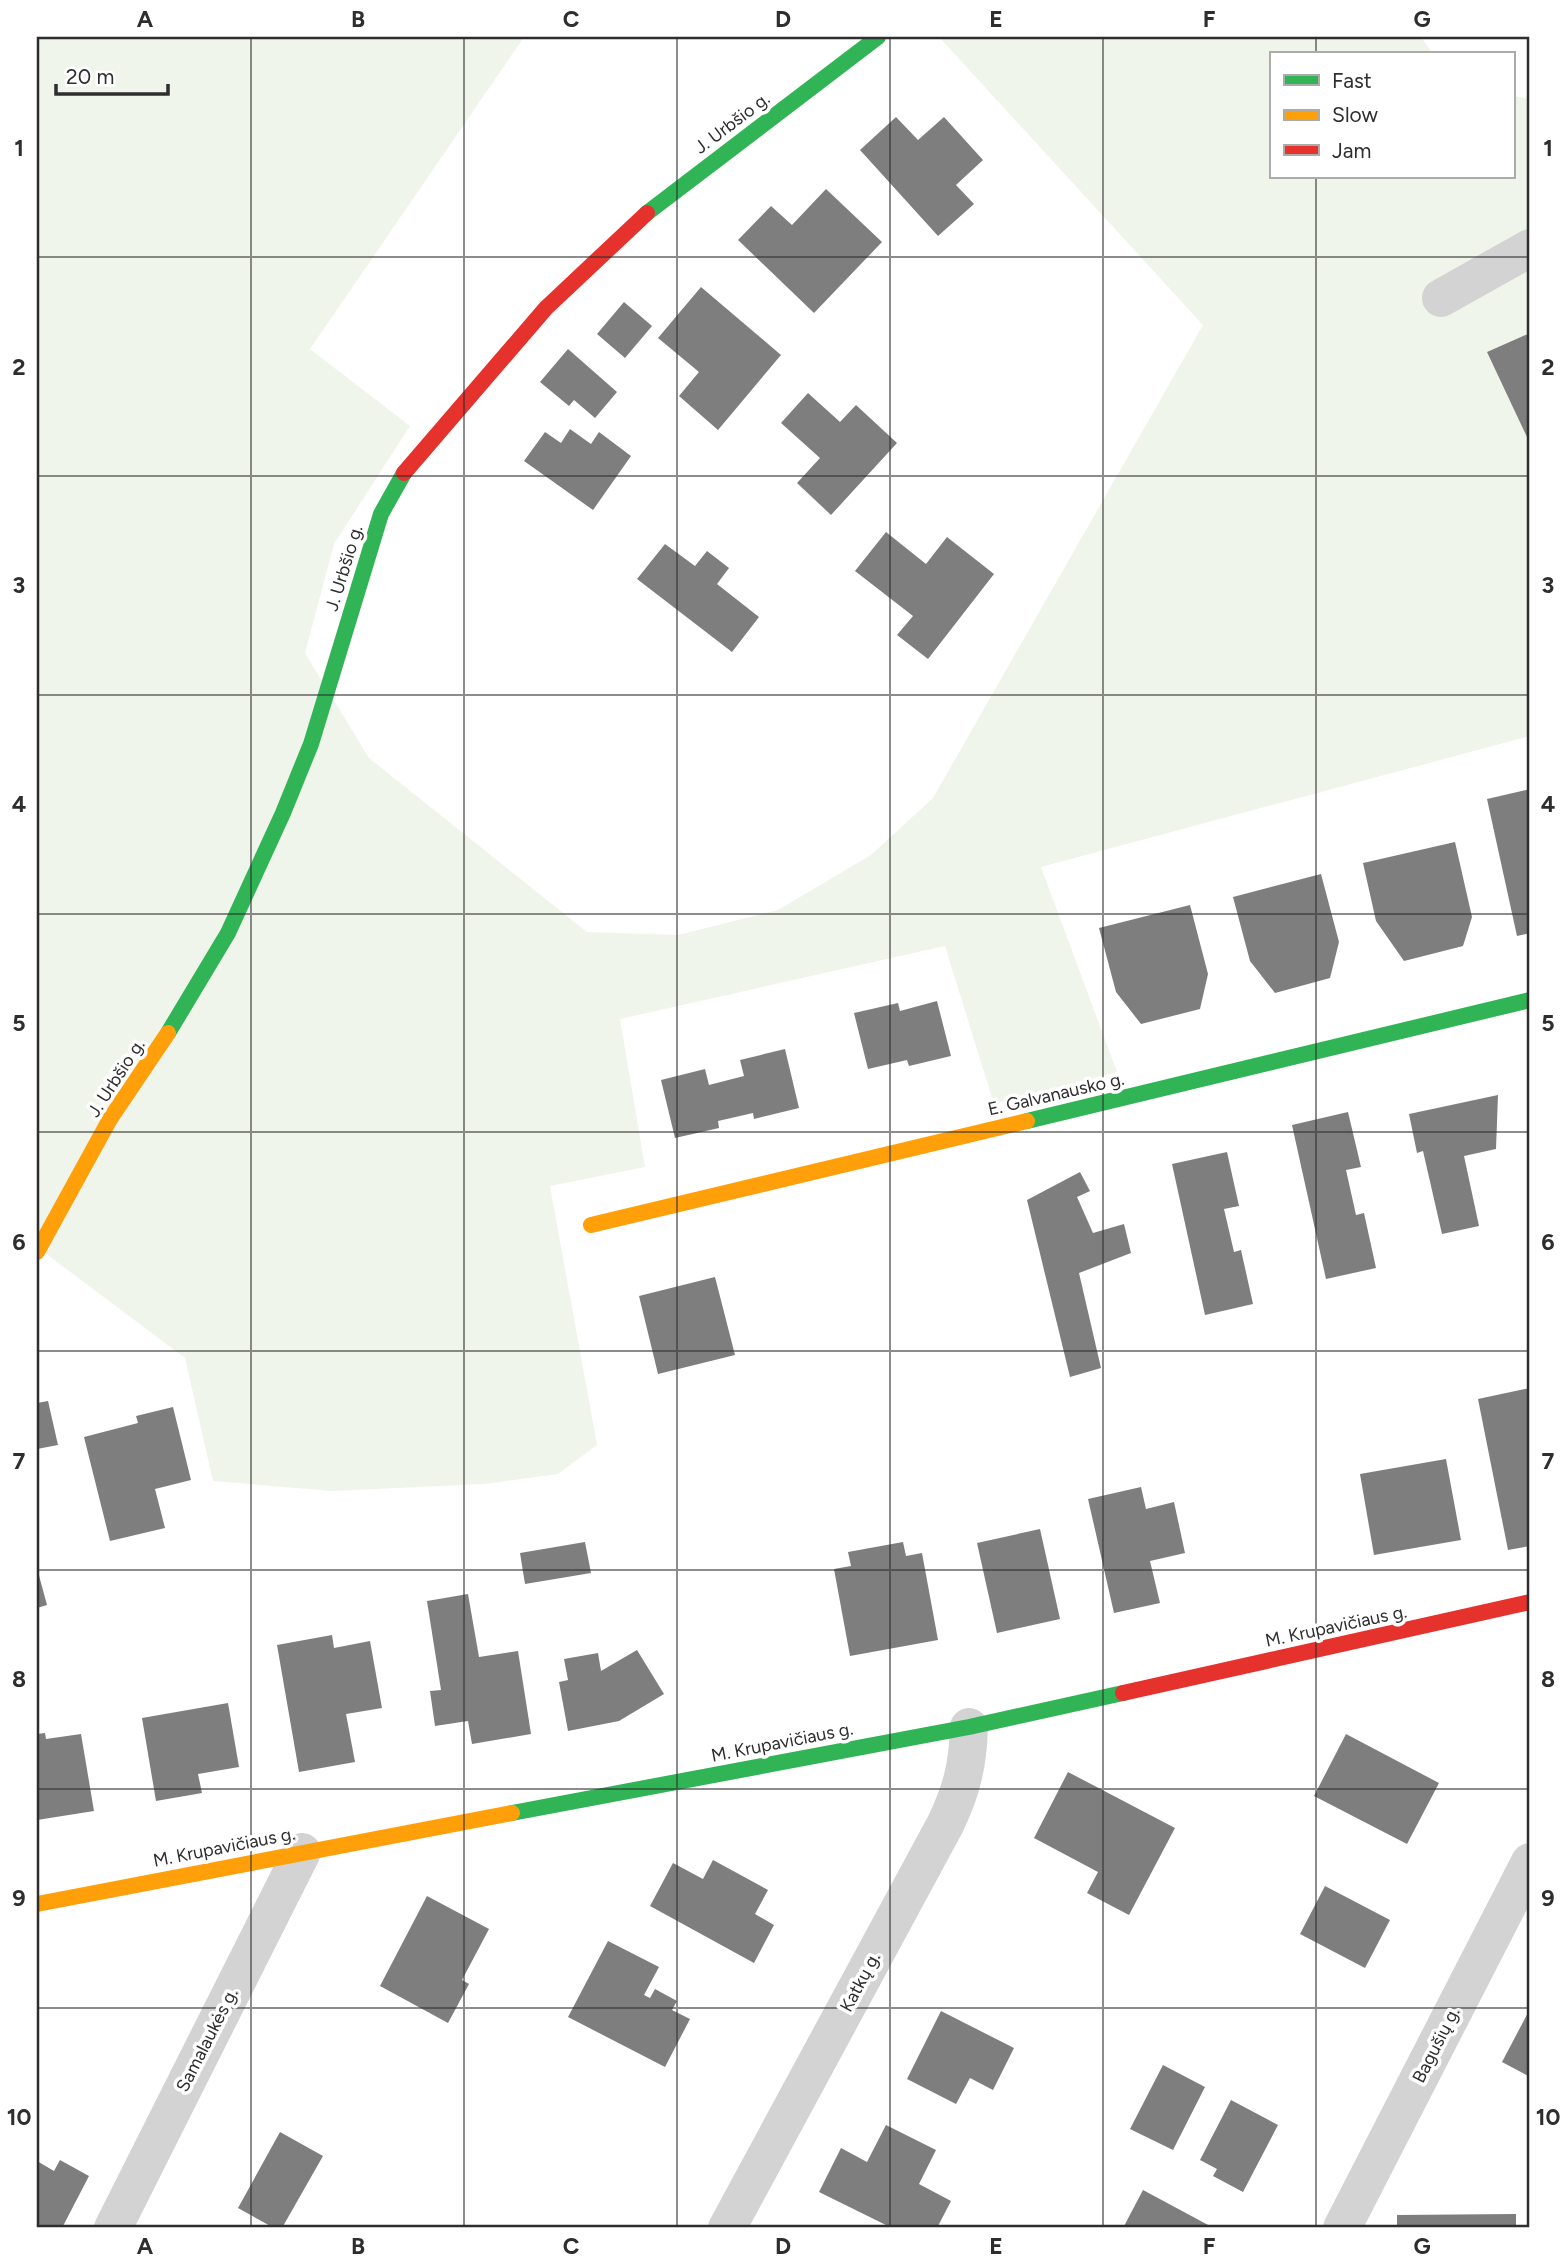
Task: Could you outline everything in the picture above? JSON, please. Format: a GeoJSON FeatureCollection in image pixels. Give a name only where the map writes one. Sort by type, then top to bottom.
{"type":"FeatureCollection","features":[{"type":"Feature","properties":{"kind":"street","name":"J. Urbšio g."},"geometry":{"type":"LineString","coordinates":[[37,1252],[110,1119],[176,1020],[233,921],[312,744],[381,514],[402,476],[546,308],[651,209],[878,37]]}},
{"type":"Feature","properties":{"kind":"street"},"geometry":{"type":"LineString","coordinates":[[1441,298],[1530,248]]}},
{"type":"Feature","properties":{"kind":"street","name":"E. Galvanausko g."},"geometry":{"type":"LineString","coordinates":[[591,1225],[1530,1000]]}},
{"type":"Feature","properties":{"kind":"street","name":"M. Krupavičiaus g."},"geometry":{"type":"LineString","coordinates":[[37,1904],[970,1727],[1530,1602]]}},
{"type":"Feature","properties":{"kind":"street","name":"Katkų g."},"geometry":{"type":"LineString","coordinates":[[727,2228],[946,1823],[964,1778],[970,1727]]}},
{"type":"Feature","properties":{"kind":"street","name":"Samalaukės g."},"geometry":{"type":"LineString","coordinates":[[113,2228],[302,1852]]}},
{"type":"Feature","properties":{"kind":"street","name":"Bagušių g."},"geometry":{"type":"LineString","coordinates":[[1342,2228],[1530,1862]]}},
{"type":"Feature","properties":{"kind":"shaded area"},"geometry":{"type":"Polygon","coordinates":[[[37,37],[524,37],[310,349],[410,426],[334,544],[305,653],[369,758],[587,932],[678,935],[778,910],[871,855],[933,798],[1203,325],[939,37],[1421,37],[1432,52],[1270,52],[1270,178],[1514,178],[1514,96],[1530,99],[1530,736],[1041,867],[1117,1072],[994,1104],[945,946],[620,1019],[645,1167],[550,1186],[597,1445],[558,1474],[484,1484],[332,1491],[213,1481],[185,1358],[37,1247],[37,37]]]}},
{"type":"Feature","properties":{"kind":"building"},"geometry":{"type":"Polygon","coordinates":[[[896,117],[918,140],[944,117],[983,160],[956,185],[974,204],[938,236],[860,150],[896,117]]]}},
{"type":"Feature","properties":{"kind":"building"},"geometry":{"type":"Polygon","coordinates":[[[826,189],[882,242],[814,313],[738,240],[771,206],[792,225],[826,189]]]}},
{"type":"Feature","properties":{"kind":"building"},"geometry":{"type":"Polygon","coordinates":[[[701,287],[781,355],[718,430],[679,396],[699,372],[658,338],[701,287]]]}},
{"type":"Feature","properties":{"kind":"building"},"geometry":{"type":"Polygon","coordinates":[[[624,302],[652,326],[625,358],[597,334],[624,302]]]}},
{"type":"Feature","properties":{"kind":"building"},"geometry":{"type":"Polygon","coordinates":[[[1530,333],[1530,435],[1527,437],[1487,352],[1530,333]]]}},
{"type":"Feature","properties":{"kind":"building"},"geometry":{"type":"Polygon","coordinates":[[[568,349],[617,392],[595,418],[574,400],[569,406],[540,382],[568,349]]]}},
{"type":"Feature","properties":{"kind":"building"},"geometry":{"type":"Polygon","coordinates":[[[808,393],[840,422],[856,405],[897,443],[831,515],[797,483],[820,458],[781,423],[808,393]]]}},
{"type":"Feature","properties":{"kind":"building"},"geometry":{"type":"Polygon","coordinates":[[[570,429],[591,444],[599,432],[631,456],[593,510],[524,461],[545,432],[561,443],[570,429]]]}},
{"type":"Feature","properties":{"kind":"building"},"geometry":{"type":"Polygon","coordinates":[[[886,532],[926,564],[947,537],[994,574],[928,659],[897,635],[913,616],[855,571],[886,532]]]}},
{"type":"Feature","properties":{"kind":"building"},"geometry":{"type":"Polygon","coordinates":[[[665,544],[695,566],[707,551],[729,568],[717,584],[759,617],[732,652],[637,579],[665,544]]]}},
{"type":"Feature","properties":{"kind":"building"},"geometry":{"type":"Polygon","coordinates":[[[1530,789],[1530,933],[1517,936],[1487,799],[1530,789]]]}},
{"type":"Feature","properties":{"kind":"building"},"geometry":{"type":"Polygon","coordinates":[[[1455,842],[1472,917],[1463,946],[1404,961],[1376,921],[1363,863],[1455,842]]]}},
{"type":"Feature","properties":{"kind":"building"},"geometry":{"type":"Polygon","coordinates":[[[1321,874],[1339,942],[1330,978],[1275,993],[1250,961],[1233,897],[1321,874]]]}},
{"type":"Feature","properties":{"kind":"building"},"geometry":{"type":"Polygon","coordinates":[[[1190,905],[1208,974],[1200,1009],[1141,1024],[1116,992],[1099,928],[1190,905]]]}},
{"type":"Feature","properties":{"kind":"building"},"geometry":{"type":"Polygon","coordinates":[[[937,1001],[951,1056],[909,1066],[907,1060],[868,1069],[854,1013],[898,1003],[900,1011],[937,1001]]]}},
{"type":"Feature","properties":{"kind":"building"},"geometry":{"type":"Polygon","coordinates":[[[785,1049],[799,1108],[754,1119],[753,1113],[718,1121],[719,1128],[675,1138],[661,1080],[705,1069],[709,1085],[744,1076],[740,1060],[785,1049]]]}},
{"type":"Feature","properties":{"kind":"building"},"geometry":{"type":"Polygon","coordinates":[[[1498,1095],[1496,1149],[1464,1156],[1479,1226],[1442,1234],[1423,1151],[1417,1153],[1409,1114],[1498,1095]]]}},
{"type":"Feature","properties":{"kind":"building"},"geometry":{"type":"Polygon","coordinates":[[[1348,1112],[1361,1167],[1346,1170],[1356,1215],[1364,1213],[1376,1268],[1326,1279],[1292,1125],[1348,1112]]]}},
{"type":"Feature","properties":{"kind":"building"},"geometry":{"type":"Polygon","coordinates":[[[1227,1152],[1239,1206],[1224,1209],[1234,1252],[1241,1250],[1253,1304],[1205,1315],[1172,1164],[1227,1152]]]}},
{"type":"Feature","properties":{"kind":"building"},"geometry":{"type":"Polygon","coordinates":[[[1080,1172],[1090,1191],[1077,1197],[1093,1233],[1124,1224],[1131,1253],[1079,1273],[1101,1368],[1070,1377],[1027,1200],[1080,1172]]]}},
{"type":"Feature","properties":{"kind":"building"},"geometry":{"type":"Polygon","coordinates":[[[715,1277],[735,1355],[658,1374],[639,1296],[715,1277]]]}},
{"type":"Feature","properties":{"kind":"building"},"geometry":{"type":"Polygon","coordinates":[[[1530,1388],[1530,1546],[1508,1550],[1478,1399],[1530,1388]]]}},
{"type":"Feature","properties":{"kind":"building"},"geometry":{"type":"Polygon","coordinates":[[[48,1401],[58,1445],[37,1449],[37,1403],[48,1401]]]}},
{"type":"Feature","properties":{"kind":"building"},"geometry":{"type":"Polygon","coordinates":[[[173,1407],[191,1480],[155,1489],[165,1528],[110,1541],[84,1437],[138,1423],[136,1416],[173,1407]]]}},
{"type":"Feature","properties":{"kind":"building"},"geometry":{"type":"Polygon","coordinates":[[[1446,1459],[1461,1540],[1374,1555],[1360,1474],[1446,1459]]]}},
{"type":"Feature","properties":{"kind":"building"},"geometry":{"type":"Polygon","coordinates":[[[1141,1487],[1146,1509],[1174,1502],[1185,1553],[1150,1561],[1160,1603],[1114,1613],[1088,1499],[1141,1487]]]}},
{"type":"Feature","properties":{"kind":"building"},"geometry":{"type":"Polygon","coordinates":[[[1040,1529],[1060,1619],[997,1633],[977,1543],[1040,1529]]]}},
{"type":"Feature","properties":{"kind":"building"},"geometry":{"type":"Polygon","coordinates":[[[585,1542],[591,1573],[525,1584],[520,1553],[585,1542]]]}},
{"type":"Feature","properties":{"kind":"building"},"geometry":{"type":"Polygon","coordinates":[[[903,1542],[906,1556],[922,1553],[938,1640],[850,1656],[834,1569],[851,1566],[848,1552],[903,1542]]]}},
{"type":"Feature","properties":{"kind":"building"},"geometry":{"type":"Polygon","coordinates":[[[37,1568],[47,1605],[37,1608],[37,1568]]]}},
{"type":"Feature","properties":{"kind":"building"},"geometry":{"type":"Polygon","coordinates":[[[468,1594],[479,1657],[518,1651],[531,1734],[472,1744],[468,1721],[435,1726],[430,1691],[441,1690],[427,1601],[468,1594]]]}},
{"type":"Feature","properties":{"kind":"building"},"geometry":{"type":"Polygon","coordinates":[[[332,1635],[334,1648],[370,1641],[382,1708],[346,1714],[355,1762],[299,1772],[277,1645],[332,1635]]]}},
{"type":"Feature","properties":{"kind":"building"},"geometry":{"type":"Polygon","coordinates":[[[637,1650],[664,1694],[619,1721],[568,1731],[559,1682],[568,1680],[564,1659],[598,1653],[601,1671],[637,1650]]]}},
{"type":"Feature","properties":{"kind":"building"},"geometry":{"type":"Polygon","coordinates":[[[228,1703],[239,1767],[198,1774],[202,1793],[156,1801],[142,1718],[228,1703]]]}},
{"type":"Feature","properties":{"kind":"building"},"geometry":{"type":"Polygon","coordinates":[[[45,1733],[46,1739],[81,1734],[94,1811],[37,1820],[37,1734],[45,1733]]]}},
{"type":"Feature","properties":{"kind":"building"},"geometry":{"type":"Polygon","coordinates":[[[1346,1734],[1439,1783],[1407,1844],[1314,1796],[1346,1734]]]}},
{"type":"Feature","properties":{"kind":"building"},"geometry":{"type":"Polygon","coordinates":[[[1068,1772],[1175,1828],[1129,1915],[1087,1893],[1098,1872],[1034,1838],[1068,1772]]]}},
{"type":"Feature","properties":{"kind":"building"},"geometry":{"type":"Polygon","coordinates":[[[713,1860],[768,1890],[755,1914],[774,1925],[754,1963],[650,1906],[673,1863],[703,1879],[713,1860]]]}},
{"type":"Feature","properties":{"kind":"building"},"geometry":{"type":"Polygon","coordinates":[[[1325,1886],[1390,1920],[1365,1968],[1300,1934],[1325,1886]]]}},
{"type":"Feature","properties":{"kind":"building"},"geometry":{"type":"Polygon","coordinates":[[[427,1896],[489,1929],[462,1980],[469,1984],[448,2023],[380,1986],[427,1896]]]}},
{"type":"Feature","properties":{"kind":"building"},"geometry":{"type":"Polygon","coordinates":[[[608,1941],[659,1967],[644,1995],[650,1998],[655,1989],[677,2001],[672,2010],[690,2019],[665,2067],[568,2017],[608,1941]]]}},
{"type":"Feature","properties":{"kind":"building"},"geometry":{"type":"Polygon","coordinates":[[[1530,2009],[1530,2077],[1502,2062],[1530,2009]]]}},
{"type":"Feature","properties":{"kind":"building"},"geometry":{"type":"Polygon","coordinates":[[[941,2011],[1014,2048],[993,2090],[970,2078],[956,2104],[907,2079],[941,2011]]]}},
{"type":"Feature","properties":{"kind":"building"},"geometry":{"type":"Polygon","coordinates":[[[1163,2065],[1205,2087],[1173,2150],[1130,2129],[1163,2065]]]}},
{"type":"Feature","properties":{"kind":"building"},"geometry":{"type":"Polygon","coordinates":[[[1231,2100],[1278,2125],[1243,2192],[1213,2176],[1217,2169],[1200,2160],[1231,2100]]]}},
{"type":"Feature","properties":{"kind":"building"},"geometry":{"type":"Polygon","coordinates":[[[886,2125],[936,2150],[919,2184],[951,2201],[937,2228],[892,2228],[819,2192],[841,2148],[867,2162],[886,2125]]]}},
{"type":"Feature","properties":{"kind":"building"},"geometry":{"type":"Polygon","coordinates":[[[280,2132],[323,2156],[282,2228],[274,2228],[238,2208],[280,2132]]]}},
{"type":"Feature","properties":{"kind":"building"},"geometry":{"type":"Polygon","coordinates":[[[60,2160],[89,2176],[62,2228],[37,2228],[37,2161],[54,2171],[60,2160]]]}},
{"type":"Feature","properties":{"kind":"building"},"geometry":{"type":"Polygon","coordinates":[[[1143,2190],[1210,2226],[1123,2228],[1143,2190]]]}},
{"type":"Feature","properties":{"kind":"building"},"geometry":{"type":"Polygon","coordinates":[[[1516,2214],[1516,2228],[1397,2228],[1397,2215],[1516,2214]]]}},
{"type":"Feature","properties":{"kind":"traffic: fast"},"geometry":{"type":"LineString","coordinates":[[647,213],[878,37]]}},
{"type":"Feature","properties":{"kind":"traffic: fast"},"geometry":{"type":"LineString","coordinates":[[168,1033],[228,933],[283,813],[311,744],[381,514],[404,473]]}},
{"type":"Feature","properties":{"kind":"traffic: fast"},"geometry":{"type":"LineString","coordinates":[[1027,1121],[1530,1000]]}},
{"type":"Feature","properties":{"kind":"traffic: fast"},"geometry":{"type":"LineString","coordinates":[[512,1813],[969,1727],[1123,1693]]}},
{"type":"Feature","properties":{"kind":"traffic: slow"},"geometry":{"type":"LineString","coordinates":[[37,1252],[110,1119],[168,1033]]}},
{"type":"Feature","properties":{"kind":"traffic: slow"},"geometry":{"type":"LineString","coordinates":[[591,1225],[1027,1121]]}},
{"type":"Feature","properties":{"kind":"traffic: slow"},"geometry":{"type":"LineString","coordinates":[[37,1904],[512,1813]]}},
{"type":"Feature","properties":{"kind":"traffic: jam"},"geometry":{"type":"LineString","coordinates":[[404,473],[546,308],[647,213]]}},
{"type":"Feature","properties":{"kind":"traffic: jam"},"geometry":{"type":"LineString","coordinates":[[1123,1693],[1530,1602]]}}]}
